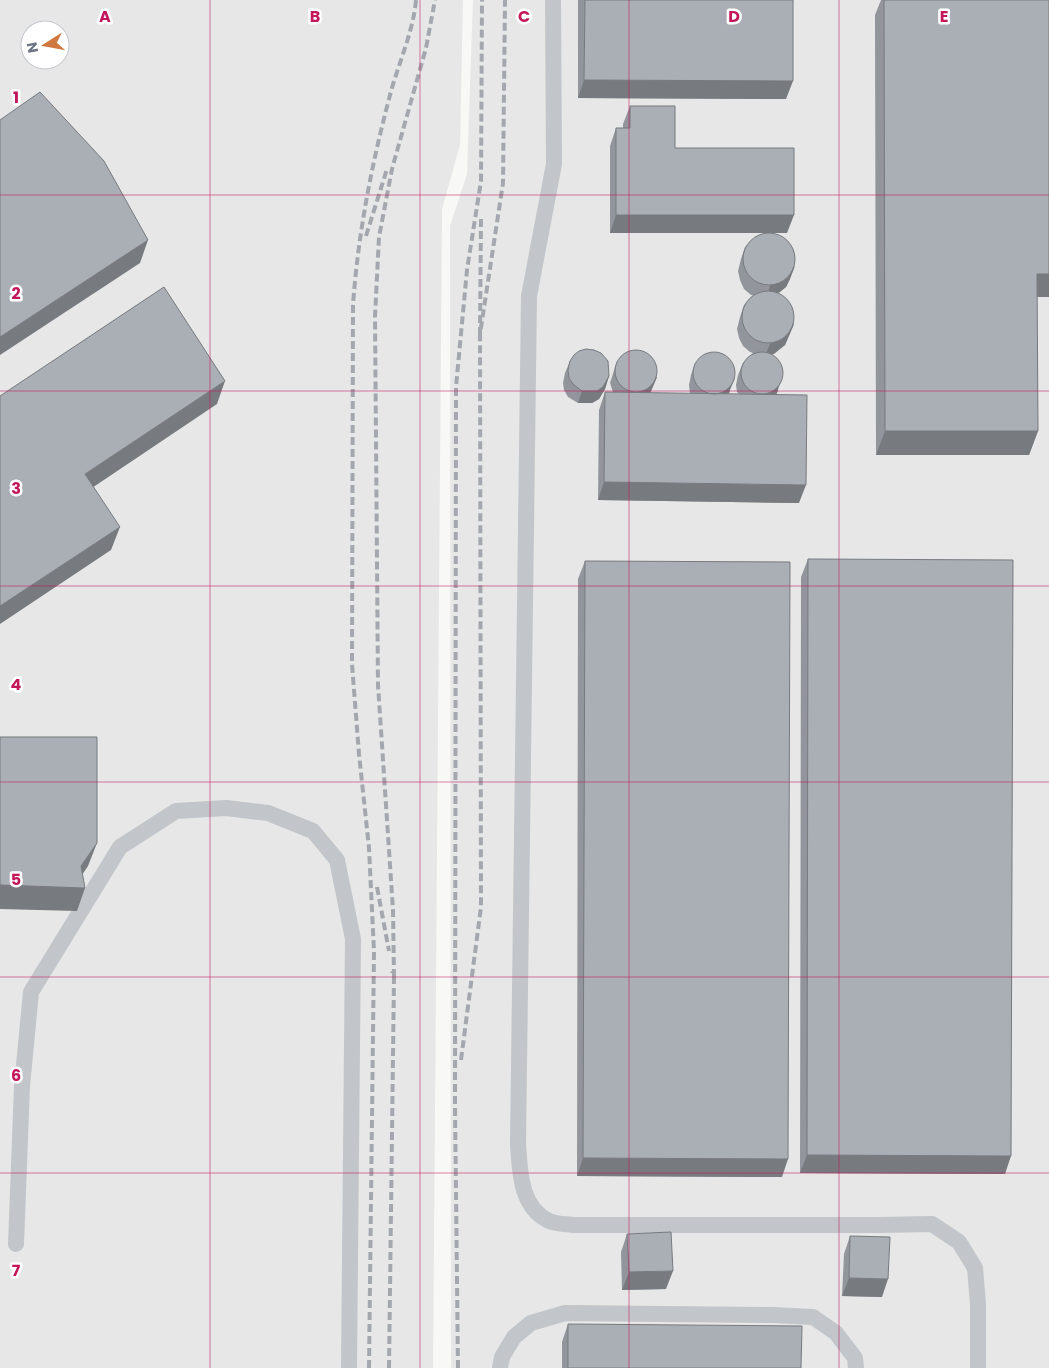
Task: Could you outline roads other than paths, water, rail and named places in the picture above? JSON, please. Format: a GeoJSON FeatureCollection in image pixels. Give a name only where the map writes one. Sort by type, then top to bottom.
{"type":"FeatureCollection","features":[{"type":"Feature","properties":{"kind":"lane"},"geometry":{"type":"LineString","coordinates":[[553,0],[554,164],[529,296],[518,1144],[521,1181],[530,1206],[550,1221],[573,1225],[880,1226],[932,1224],[959,1242],[975,1268],[978,1304],[978,1368]]}},
{"type":"Feature","properties":{"kind":"lane"},"geometry":{"type":"LineString","coordinates":[[16,1244],[22,1086],[31,992],[120,848],[176,811],[226,808],[268,813],[313,831],[337,860],[353,939],[349,1368]]}},
{"type":"Feature","properties":{"kind":"lane"},"geometry":{"type":"LineString","coordinates":[[500,1368],[502,1357],[514,1338],[531,1323],[565,1313],[813,1317],[836,1333],[855,1358],[856,1368]]}},
{"type":"Feature","properties":{"kind":"railway"},"geometry":{"type":"LineString","coordinates":[[369,1368],[374,951],[369,848],[352,664],[353,305],[358,253],[376,150],[392,87],[412,25],[416,0]]}},
{"type":"Feature","properties":{"kind":"railway"},"geometry":{"type":"LineString","coordinates":[[394,977],[393,910],[378,685],[375,316],[379,237],[392,169],[426,48],[435,0]]}},
{"type":"Feature","properties":{"kind":"railway"},"geometry":{"type":"LineString","coordinates":[[458,1368],[455,1106],[456,387],[467,270],[481,181],[482,0]]}},
{"type":"Feature","properties":{"kind":"railway"},"geometry":{"type":"LineString","coordinates":[[481,219],[480,334],[503,183],[505,0]]}},
{"type":"Feature","properties":{"kind":"railway"},"geometry":{"type":"LineString","coordinates":[[366,236],[387,169]]}},
{"type":"Feature","properties":{"kind":"railway"},"geometry":{"type":"LineString","coordinates":[[461,1060],[481,907],[480,334]]}},
{"type":"Feature","properties":{"kind":"railway"},"geometry":{"type":"LineString","coordinates":[[377,887],[389,951]]}},
{"type":"Feature","properties":{"kind":"railway"},"geometry":{"type":"LineString","coordinates":[[389,1368],[394,977],[392,971]]}}]}
